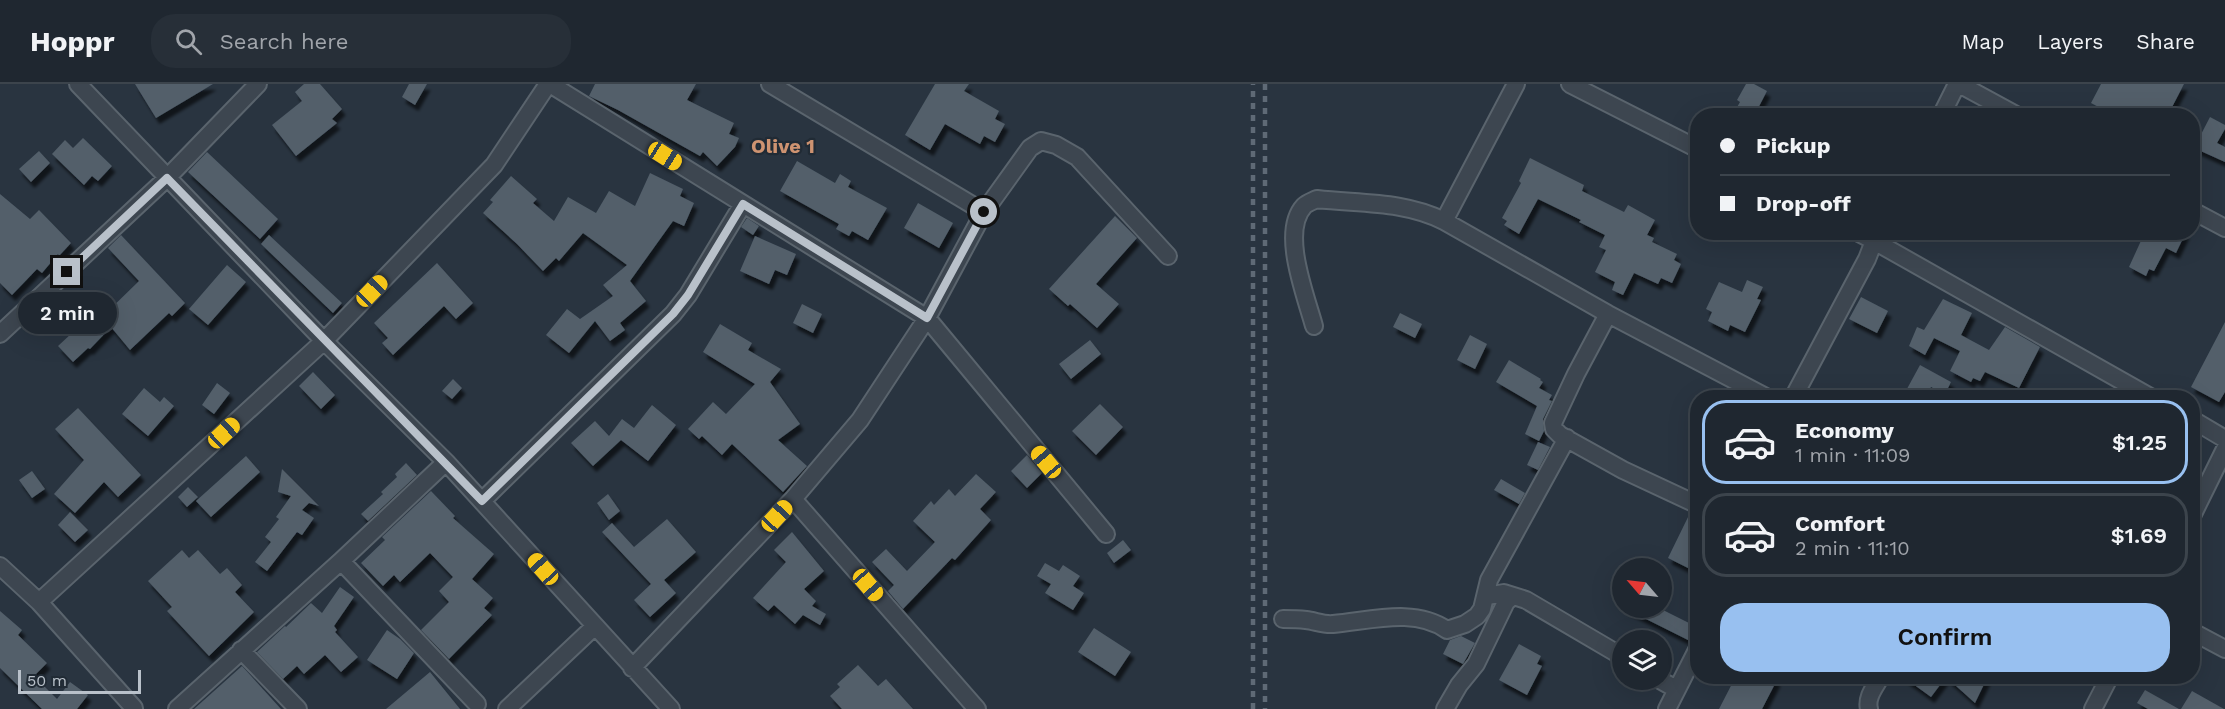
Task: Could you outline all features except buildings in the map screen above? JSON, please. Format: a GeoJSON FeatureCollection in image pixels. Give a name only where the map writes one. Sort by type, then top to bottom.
{"type":"FeatureCollection","features":[{"type":"Feature","properties":{"kind":"street"},"geometry":{"type":"LineString","coordinates":[[78,84],[324,341],[446,462],[671,709]]}},
{"type":"Feature","properties":{"kind":"street"},"geometry":{"type":"LineString","coordinates":[[0,334],[167,178],[258,84]]}},
{"type":"Feature","properties":{"kind":"street"},"geometry":{"type":"LineString","coordinates":[[39,602],[324,341],[494,165],[549,84],[927,318],[1106,534]]}},
{"type":"Feature","properties":{"kind":"street"},"geometry":{"type":"LineString","coordinates":[[770,84],[984,212]]}},
{"type":"Feature","properties":{"kind":"street"},"geometry":{"type":"LineString","coordinates":[[1444,221],[1516,84]]}},
{"type":"Feature","properties":{"kind":"street"},"geometry":{"type":"LineString","coordinates":[[1570,84],[1690,145]]}},
{"type":"Feature","properties":{"kind":"street"},"geometry":{"type":"LineString","coordinates":[[1945,108],[1958,84],[2003,108]]}},
{"type":"Feature","properties":{"kind":"street"},"geometry":{"type":"LineString","coordinates":[[632,668],[793,499],[860,420],[927,318],[984,212],[1030,148],[1041,141],[1056,145],[1077,158],[1168,256]]}},
{"type":"Feature","properties":{"kind":"street"},"geometry":{"type":"LineString","coordinates":[[1314,326],[1295,256],[1294,226],[1304,206],[1317,199],[1403,206],[1444,221],[1608,314],[1753,390]]}},
{"type":"Feature","properties":{"kind":"street"},"geometry":{"type":"LineString","coordinates":[[482,501],[673,314],[688,295],[743,204]]}},
{"type":"Feature","properties":{"kind":"street"},"geometry":{"type":"LineString","coordinates":[[2200,215],[2225,228]]}},
{"type":"Feature","properties":{"kind":"street"},"geometry":{"type":"LineString","coordinates":[[1797,390],[1867,259],[1875,240]]}},
{"type":"Feature","properties":{"kind":"street"},"geometry":{"type":"LineString","coordinates":[[1881,240],[2138,390]]}},
{"type":"Feature","properties":{"kind":"street"},"geometry":{"type":"LineString","coordinates":[[1608,314],[1576,374],[1553,423],[1554,429],[1623,470],[1690,502]]}},
{"type":"Feature","properties":{"kind":"street"},"geometry":{"type":"LineString","coordinates":[[2200,424],[2225,439]]}},
{"type":"Feature","properties":{"kind":"street"},"geometry":{"type":"LineString","coordinates":[[1282,619],[1334,624],[1413,617],[1427,620],[1447,630],[1477,616],[1482,609],[1489,580],[1567,438]]}},
{"type":"Feature","properties":{"kind":"street"},"geometry":{"type":"LineString","coordinates":[[2200,500],[2225,449]]}},
{"type":"Feature","properties":{"kind":"street"},"geometry":{"type":"LineString","coordinates":[[177,709],[341,561],[446,462]]}},
{"type":"Feature","properties":{"kind":"street"},"geometry":{"type":"LineString","coordinates":[[793,499],[977,709]]}},
{"type":"Feature","properties":{"kind":"street"},"geometry":{"type":"LineString","coordinates":[[341,561],[477,704]]}},
{"type":"Feature","properties":{"kind":"street"},"geometry":{"type":"LineString","coordinates":[[0,566],[39,602],[134,708]]}},
{"type":"Feature","properties":{"kind":"street"},"geometry":{"type":"LineString","coordinates":[[1486,596],[1504,593],[1526,600],[1612,651]]}},
{"type":"Feature","properties":{"kind":"street"},"geometry":{"type":"LineString","coordinates":[[1445,709],[1459,685],[1476,664],[1506,602],[1513,596]]}},
{"type":"Feature","properties":{"kind":"street"},"geometry":{"type":"LineString","coordinates":[[507,709],[595,626]]}},
{"type":"Feature","properties":{"kind":"street"},"geometry":{"type":"LineString","coordinates":[[2200,636],[2225,649]]}},
{"type":"Feature","properties":{"kind":"street"},"geometry":{"type":"LineString","coordinates":[[241,650],[298,709]]}},
{"type":"Feature","properties":{"kind":"street"},"geometry":{"type":"LineString","coordinates":[[1667,709],[1690,663]]}},
{"type":"Feature","properties":{"kind":"street"},"geometry":{"type":"LineString","coordinates":[[1869,709],[1867,702],[1876,684]]}},
{"type":"Feature","properties":{"kind":"street"},"geometry":{"type":"LineString","coordinates":[[2093,709],[2106,684]]}},
{"type":"Feature","properties":{"kind":"street"},"geometry":{"type":"LineString","coordinates":[[1672,687],[1676,689]]}},
{"type":"Feature","properties":{"kind":"railway"},"geometry":{"type":"LineString","coordinates":[[1253,84],[1253,709]]}},
{"type":"Feature","properties":{"kind":"railway"},"geometry":{"type":"LineString","coordinates":[[1265,84],[1265,709]]}},
{"type":"Feature","properties":{"kind":"district","name":"Olive 1"},"geometry":{"type":"Point","coordinates":[783,146]}},
{"type":"Feature","properties":{"kind":"route"},"geometry":{"type":"LineString","coordinates":[[67,272],[167,178],[482,501],[673,314],[688,295],[743,204],[927,318],[984,212]]}}]}
